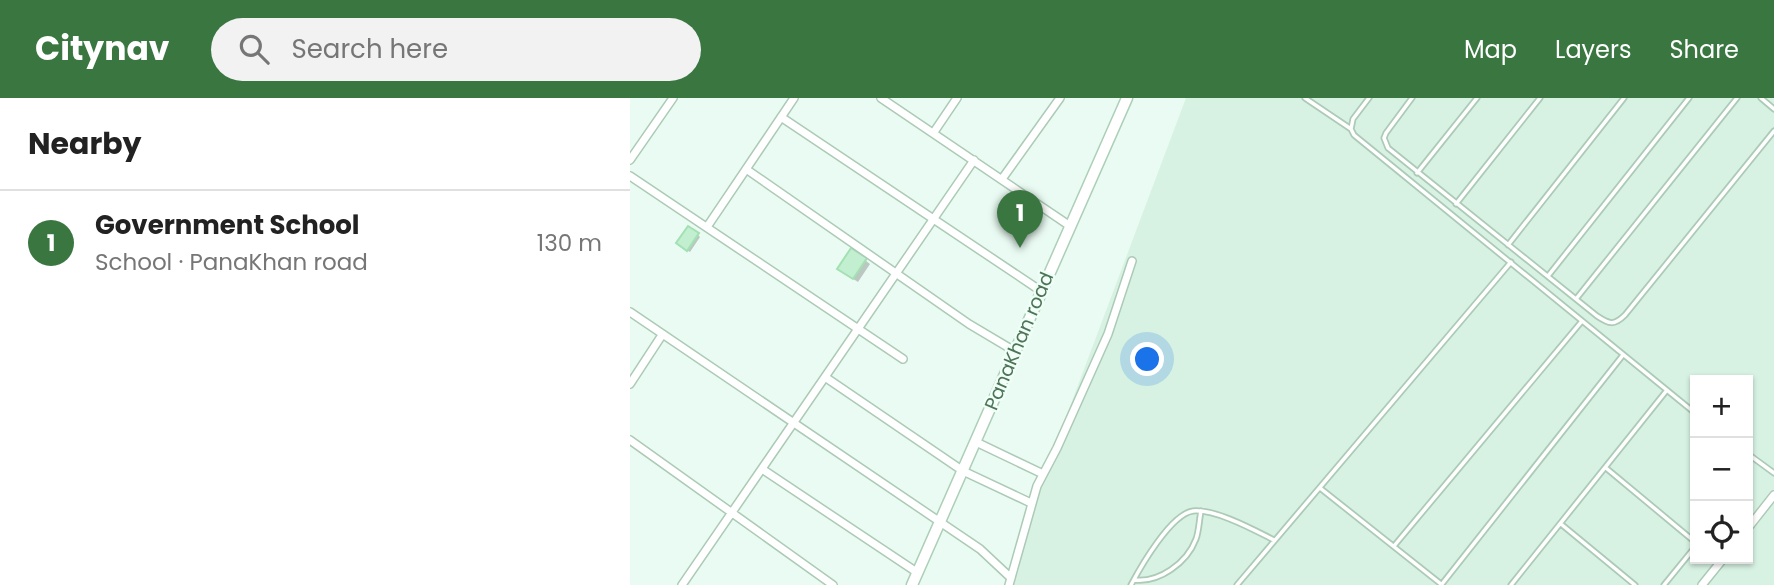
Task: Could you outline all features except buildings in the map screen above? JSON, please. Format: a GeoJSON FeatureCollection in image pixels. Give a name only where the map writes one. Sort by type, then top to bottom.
{"type":"FeatureCollection","features":[{"type":"Feature","properties":{"kind":"street"},"geometry":{"type":"LineString","coordinates":[[630,160],[673,98]]}},
{"type":"Feature","properties":{"kind":"street"},"geometry":{"type":"LineString","coordinates":[[707,227],[794,98]]}},
{"type":"Feature","properties":{"kind":"street"},"geometry":{"type":"LineString","coordinates":[[881,98],[1070,226]]}},
{"type":"Feature","properties":{"kind":"street"},"geometry":{"type":"LineString","coordinates":[[934,132],[957,98]]}},
{"type":"Feature","properties":{"kind":"street"},"geometry":{"type":"LineString","coordinates":[[1002,179],[1060,98]]}},
{"type":"Feature","properties":{"kind":"street","name":"PanaKhan road"},"geometry":{"type":"LineString","coordinates":[[912,585],[1127,98]]}},
{"type":"Feature","properties":{"kind":"street"},"geometry":{"type":"LineString","coordinates":[[781,117],[1041,290]]}},
{"type":"Feature","properties":{"kind":"street"},"geometry":{"type":"LineString","coordinates":[[682,585],[974,160]]}},
{"type":"Feature","properties":{"kind":"street"},"geometry":{"type":"LineString","coordinates":[[746,169],[969,324],[1016,352]]}},
{"type":"Feature","properties":{"kind":"street"},"geometry":{"type":"LineString","coordinates":[[630,176],[903,359]]}},
{"type":"Feature","properties":{"kind":"street"},"geometry":{"type":"LineString","coordinates":[[1010,581],[1031,503],[1108,334],[1132,261]]}},
{"type":"Feature","properties":{"kind":"street"},"geometry":{"type":"LineString","coordinates":[[630,313],[980,549],[1010,581]]}},
{"type":"Feature","properties":{"kind":"street"},"geometry":{"type":"LineString","coordinates":[[630,384],[662,335]]}},
{"type":"Feature","properties":{"kind":"street"},"geometry":{"type":"LineString","coordinates":[[825,377],[963,471],[1031,503]]}},
{"type":"Feature","properties":{"kind":"street"},"geometry":{"type":"LineString","coordinates":[[630,440],[833,585]]}},
{"type":"Feature","properties":{"kind":"street"},"geometry":{"type":"LineString","coordinates":[[976,442],[1043,474]]}},
{"type":"Feature","properties":{"kind":"street"},"geometry":{"type":"LineString","coordinates":[[762,469],[918,573]]}},
{"type":"Feature","properties":{"kind":"street"},"geometry":{"type":"LineString","coordinates":[[1753,522],[1774,495]]}},
{"type":"Feature","properties":{"kind":"street"},"geometry":{"type":"LineString","coordinates":[[1702,585],[1719,564]]}},
{"type":"Feature","properties":{"kind":"lane"},"geometry":{"type":"LineString","coordinates":[[1305,98],[1351,130],[1362,142],[1690,409]]}},
{"type":"Feature","properties":{"kind":"lane"},"geometry":{"type":"LineString","coordinates":[[1351,130],[1353,119],[1369,98]]}},
{"type":"Feature","properties":{"kind":"lane"},"geometry":{"type":"LineString","coordinates":[[1412,98],[1391,124],[1384,138],[1393,153],[1607,322],[1618,323],[1774,131]]}},
{"type":"Feature","properties":{"kind":"lane"},"geometry":{"type":"LineString","coordinates":[[1417,173],[1477,98]]}},
{"type":"Feature","properties":{"kind":"lane"},"geometry":{"type":"LineString","coordinates":[[1457,204],[1540,98]]}},
{"type":"Feature","properties":{"kind":"lane"},"geometry":{"type":"LineString","coordinates":[[1508,245],[1624,98]]}},
{"type":"Feature","properties":{"kind":"lane"},"geometry":{"type":"LineString","coordinates":[[1548,276],[1689,98]]}},
{"type":"Feature","properties":{"kind":"lane"},"geometry":{"type":"LineString","coordinates":[[1576,299],[1737,98]]}},
{"type":"Feature","properties":{"kind":"lane"},"geometry":{"type":"LineString","coordinates":[[1760,98],[1774,109]]}},
{"type":"Feature","properties":{"kind":"lane"},"geometry":{"type":"LineString","coordinates":[[1237,585],[1511,262]]}},
{"type":"Feature","properties":{"kind":"lane"},"geometry":{"type":"LineString","coordinates":[[1394,546],[1582,321]]}},
{"type":"Feature","properties":{"kind":"lane"},"geometry":{"type":"LineString","coordinates":[[1320,488],[1442,584],[1623,355]]}},
{"type":"Feature","properties":{"kind":"lane"},"geometry":{"type":"LineString","coordinates":[[1511,585],[1667,390]]}},
{"type":"Feature","properties":{"kind":"lane"},"geometry":{"type":"LineString","coordinates":[[1753,458],[1774,473]]}},
{"type":"Feature","properties":{"kind":"lane"},"geometry":{"type":"LineString","coordinates":[[1606,468],[1690,540]]}},
{"type":"Feature","properties":{"kind":"lane"},"geometry":{"type":"LineString","coordinates":[[1132,584],[1158,541],[1186,513],[1201,511],[1249,527],[1274,540]]}},
{"type":"Feature","properties":{"kind":"lane"},"geometry":{"type":"LineString","coordinates":[[1132,584],[1160,575],[1188,555],[1198,533],[1201,511]]}},
{"type":"Feature","properties":{"kind":"lane"},"geometry":{"type":"LineString","coordinates":[[1561,524],[1634,585]]}},
{"type":"Feature","properties":{"kind":"lane"},"geometry":{"type":"LineString","coordinates":[[1664,585],[1690,551]]}},
{"type":"Feature","properties":{"kind":"shaded area"},"geometry":{"type":"Polygon","coordinates":[[[1186,98],[1774,98],[1774,585],[1008,585],[1051,457],[1186,98]]]}},
{"type":"Feature","properties":{"kind":"place","name":"Government School"},"geometry":{"type":"Point","coordinates":[1020,248]}}]}
